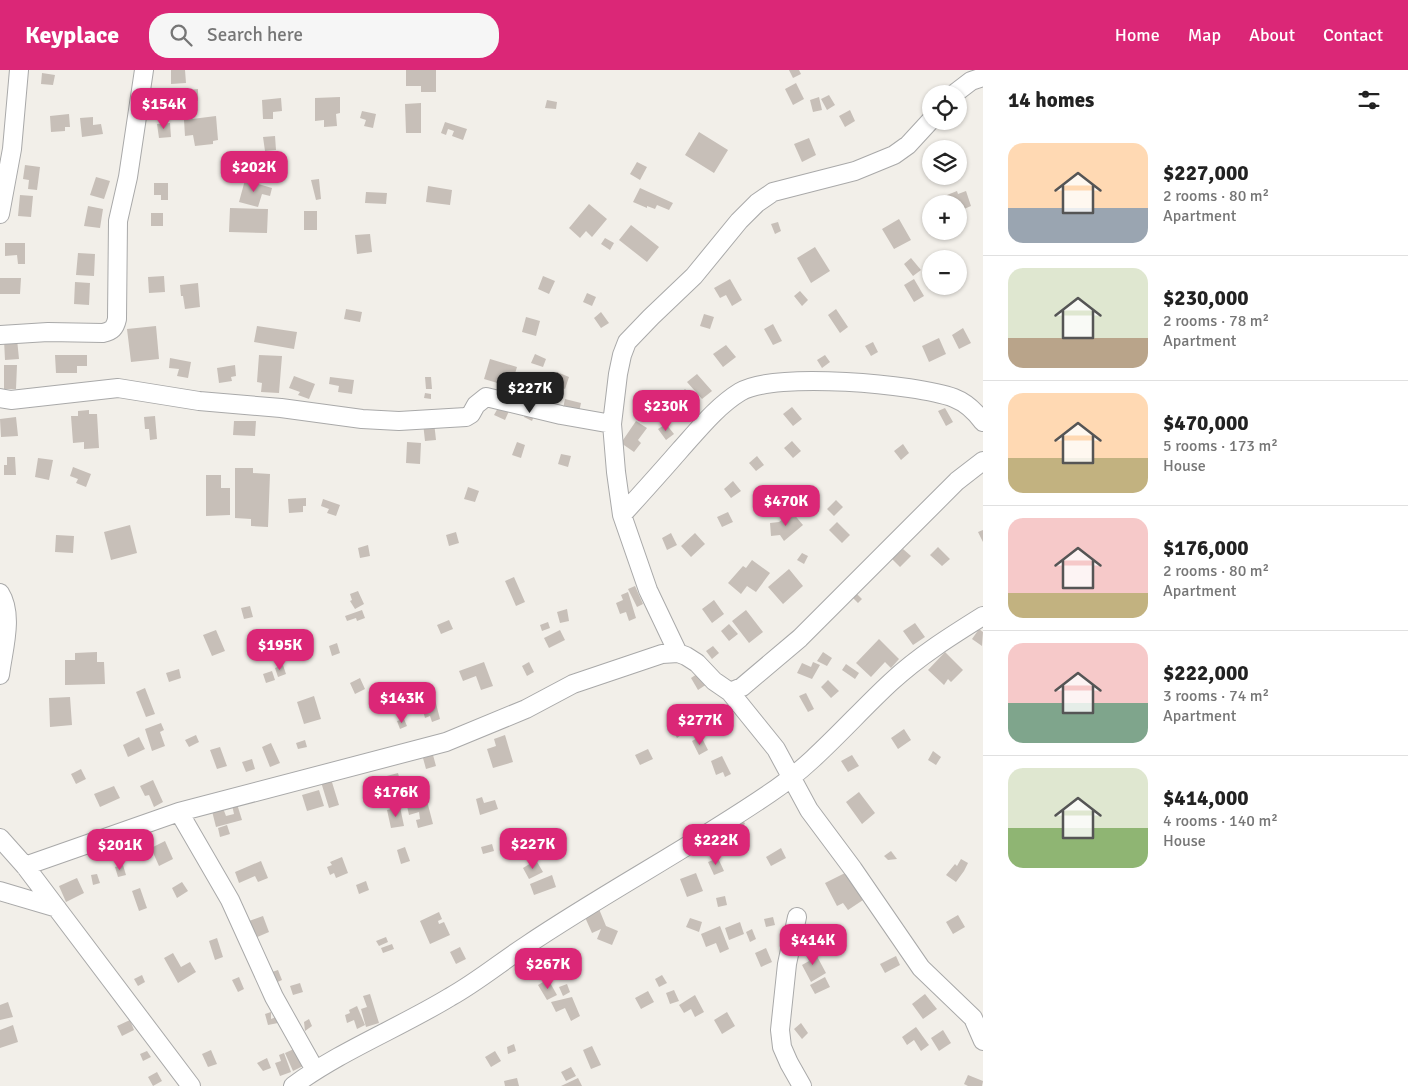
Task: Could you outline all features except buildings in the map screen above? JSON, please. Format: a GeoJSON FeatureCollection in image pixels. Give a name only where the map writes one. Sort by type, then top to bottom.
{"type":"FeatureCollection","features":[{"type":"Feature","properties":{"kind":"street"},"geometry":{"type":"LineString","coordinates":[[0,214],[12,149],[19,70]]}},
{"type":"Feature","properties":{"kind":"street"},"geometry":{"type":"LineString","coordinates":[[0,335],[48,332],[103,333],[111,331],[116,326],[118,221],[128,177],[144,70]]}},
{"type":"Feature","properties":{"kind":"street"},"geometry":{"type":"LineString","coordinates":[[966,85],[983,77]]}},
{"type":"Feature","properties":{"kind":"street"},"geometry":{"type":"LineString","coordinates":[[678,653],[648,590],[622,516],[612,424],[618,374],[622,354],[627,342],[694,276],[739,221],[757,203],[773,192],[855,171],[894,155],[908,145],[922,130]]}},
{"type":"Feature","properties":{"kind":"street"},"geometry":{"type":"LineString","coordinates":[[622,516],[699,429],[722,407],[741,392],[759,386],[780,382],[807,381],[853,382],[905,388],[955,398],[971,407],[983,422]]}},
{"type":"Feature","properties":{"kind":"street"},"geometry":{"type":"LineString","coordinates":[[0,398],[11,400],[118,388],[199,401],[281,408],[362,420],[399,421],[466,417],[472,414],[476,405],[486,397],[561,415],[612,424]]}},
{"type":"Feature","properties":{"kind":"street"},"geometry":{"type":"LineString","coordinates":[[730,692],[742,687],[800,638],[957,481],[983,460]]}},
{"type":"Feature","properties":{"kind":"street"},"geometry":{"type":"LineString","coordinates":[[0,593],[6,606],[6,624],[0,675]]}},
{"type":"Feature","properties":{"kind":"street"},"geometry":{"type":"LineString","coordinates":[[293,1086],[315,1070],[387,1033],[452,996],[527,945],[710,833],[791,778],[918,659],[983,616]]}},
{"type":"Feature","properties":{"kind":"street"},"geometry":{"type":"LineString","coordinates":[[25,866],[179,812],[446,742],[526,709],[573,684],[662,654],[678,653],[692,660],[714,681],[730,692],[776,749],[810,810],[921,968],[973,1018],[983,1041]]}},
{"type":"Feature","properties":{"kind":"street"},"geometry":{"type":"LineString","coordinates":[[179,812],[230,900],[274,997],[315,1070]]}},
{"type":"Feature","properties":{"kind":"street"},"geometry":{"type":"LineString","coordinates":[[0,838],[25,866],[191,1086]]}},
{"type":"Feature","properties":{"kind":"street"},"geometry":{"type":"LineString","coordinates":[[0,891],[57,908]]}},
{"type":"Feature","properties":{"kind":"street"},"geometry":{"type":"LineString","coordinates":[[797,917],[787,964],[780,1030],[782,1047],[802,1086]]}}]}
